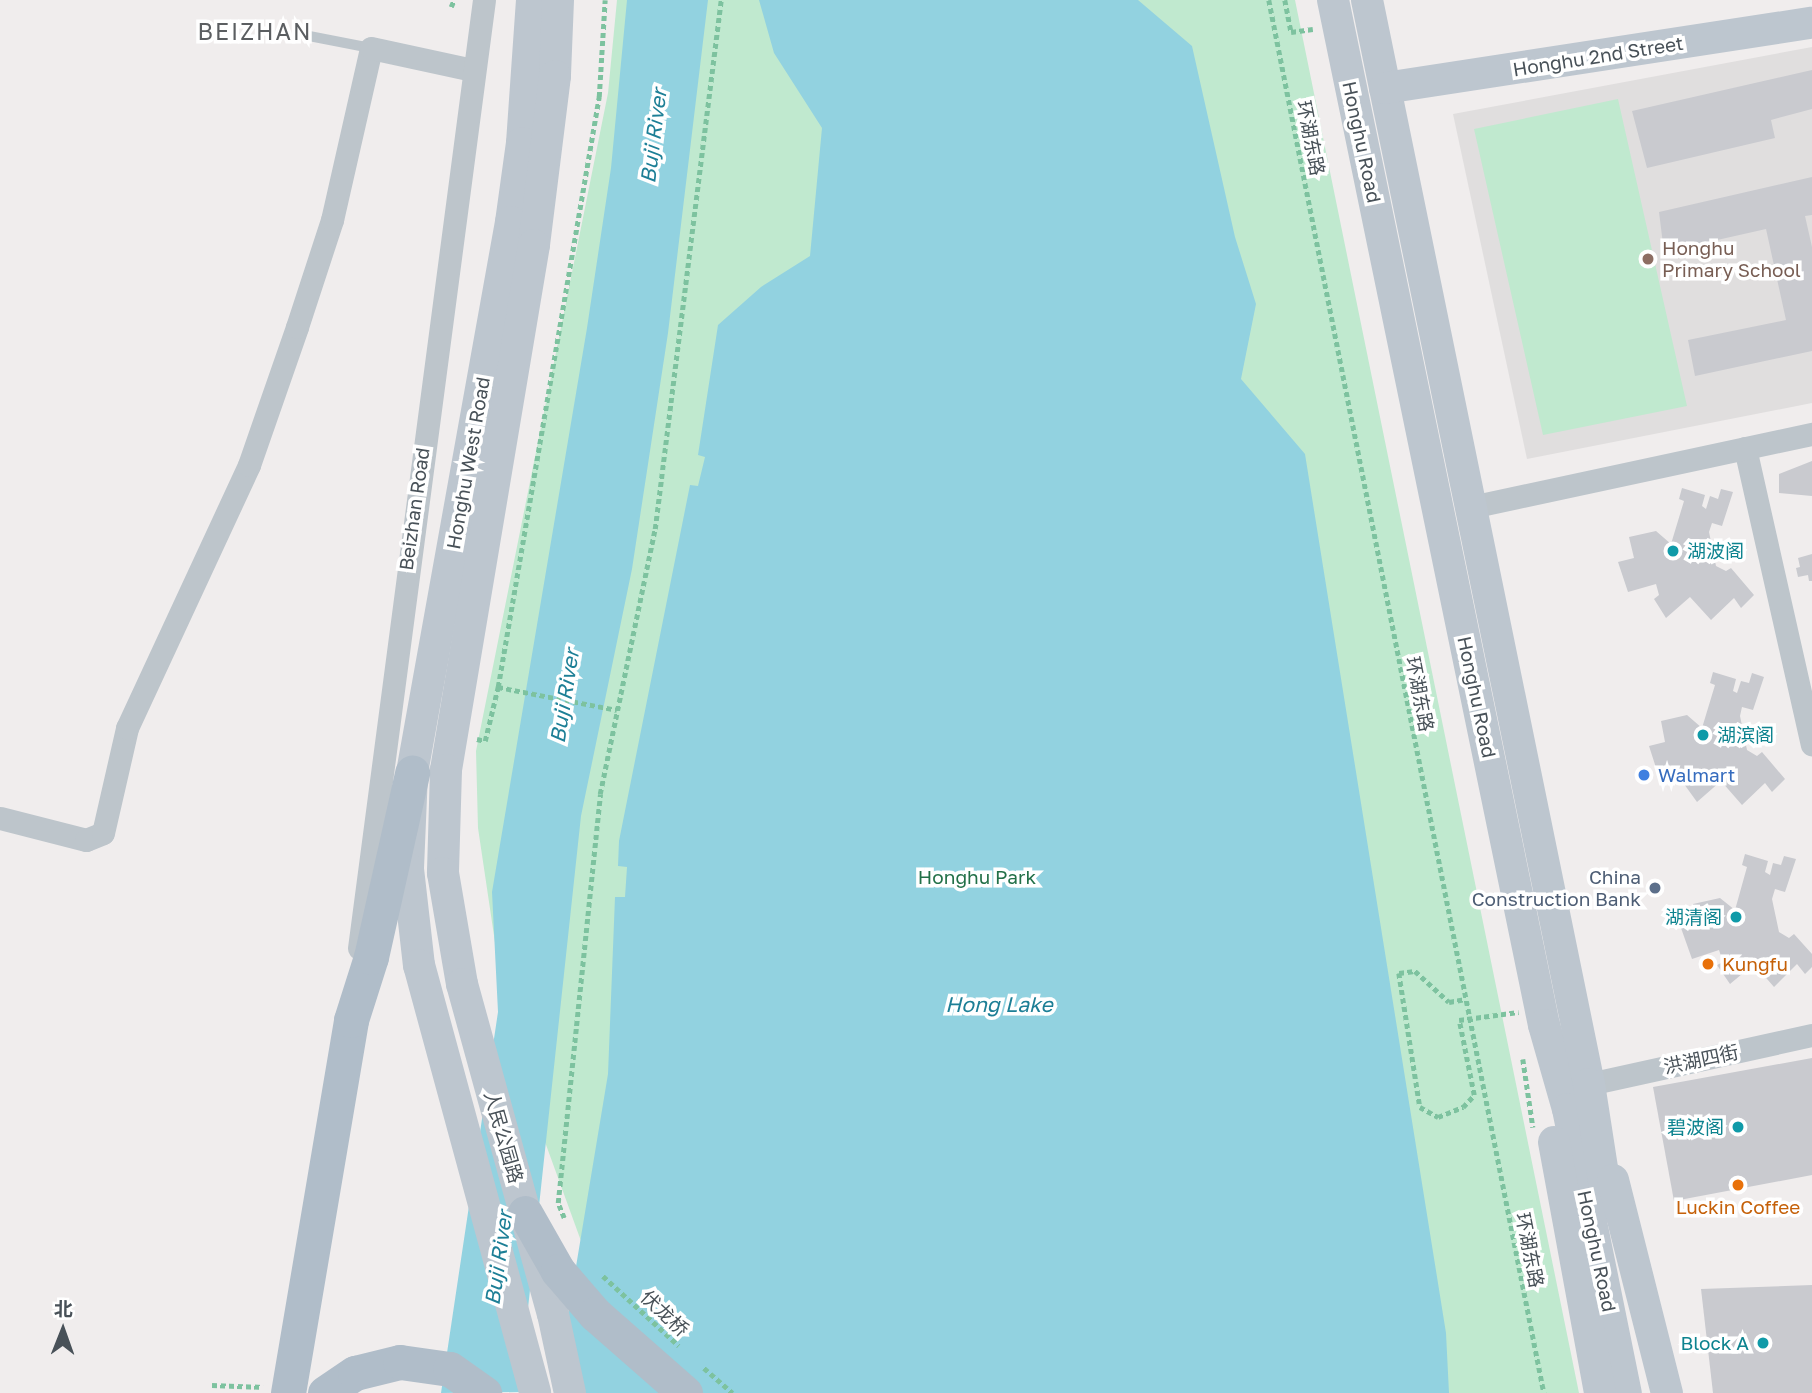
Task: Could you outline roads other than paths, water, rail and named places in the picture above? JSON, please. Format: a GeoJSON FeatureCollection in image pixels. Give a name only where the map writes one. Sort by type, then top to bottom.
{"type":"FeatureCollection","features":[{"type":"Feature","properties":{"kind":"main road"},"geometry":{"type":"LineString","coordinates":[[279,1390],[351,1020],[371,957],[412,773]]}},
{"type":"Feature","properties":{"kind":"main road"},"geometry":{"type":"LineString","coordinates":[[525,1213],[558,1270],[595,1314],[691,1378]]}},
{"type":"Feature","properties":{"kind":"main road"},"geometry":{"type":"LineString","coordinates":[[326,1393],[355,1373],[400,1362],[450,1369],[484,1393]]}},
{"type":"Feature","properties":{"kind":"street","name":"Beizhan Road"},"geometry":{"type":"LineString","coordinates":[[351,1020],[373,819],[484,0]]}},
{"type":"Feature","properties":{"kind":"street","name":"Honghu West Road"},"geometry":{"type":"LineString","coordinates":[[413,925],[408,869],[412,773],[511,222],[532,0]]}},
{"type":"Feature","properties":{"kind":"street","name":"Honghu West Road"},"geometry":{"type":"LineString","coordinates":[[448,922],[443,873],[446,770],[534,245],[555,76],[558,0]]}},
{"type":"Feature","properties":{"kind":"street","name":"Honghu Road"},"geometry":{"type":"LineString","coordinates":[[1333,0],[1531,1018],[1568,1109],[1626,1393]]}},
{"type":"Feature","properties":{"kind":"street","name":"Honghu Road"},"geometry":{"type":"LineString","coordinates":[[1367,0],[1589,1084],[1643,1393]]}},
{"type":"Feature","properties":{"kind":"street","name":"Honghu 2nd Street"},"geometry":{"type":"LineString","coordinates":[[1385,88],[1812,23]]}},
{"type":"Feature","properties":{"kind":"street"},"geometry":{"type":"LineString","coordinates":[[0,818],[86,840],[103,833],[127,728],[248,465],[297,327],[332,220],[371,48],[473,70]]}},
{"type":"Feature","properties":{"kind":"street"},"geometry":{"type":"LineString","coordinates":[[1471,507],[1812,434]]}},
{"type":"Feature","properties":{"kind":"street"},"geometry":{"type":"LineString","coordinates":[[1745,449],[1812,745]]}},
{"type":"Feature","properties":{"kind":"street","name":"人民公园路"},"geometry":{"type":"LineString","coordinates":[[448,922],[570,1393]]}},
{"type":"Feature","properties":{"kind":"street","name":"人民公园路"},"geometry":{"type":"LineString","coordinates":[[413,925],[419,965],[535,1393]]}},
{"type":"Feature","properties":{"kind":"street"},"geometry":{"type":"LineString","coordinates":[[1531,1018],[1600,1393]]}},
{"type":"Feature","properties":{"kind":"street","name":"洪湖四街"},"geometry":{"type":"LineString","coordinates":[[1589,1084],[1812,1035]]}},
{"type":"Feature","properties":{"kind":"street"},"geometry":{"type":"LineString","coordinates":[[1589,1084],[1667,1393]]}},
{"type":"Feature","properties":{"kind":"lane"},"geometry":{"type":"LineString","coordinates":[[304,36],[371,48]]}},
{"type":"Feature","properties":{"kind":"water","name":"Buji River"},"geometry":{"type":"Polygon","coordinates":[[[627,0],[708,0],[668,333],[632,569],[581,816],[519,1392],[441,1393],[498,1012],[492,892],[587,328],[611,168],[627,0]]]}},
{"type":"Feature","properties":{"kind":"water","name":"Hong Lake"},"geometry":{"type":"Polygon","coordinates":[[[759,0],[1138,0],[1192,46],[1235,237],[1256,304],[1241,379],[1305,454],[1446,1333],[1449,1393],[555,1393],[608,1074],[615,897],[625,897],[627,867],[618,866],[619,841],[690,485],[698,486],[705,457],[698,455],[718,325],[761,287],[810,256],[822,128],[774,53],[759,0]]]}},
{"type":"Feature","properties":{"kind":"place","name":"Honghu Primary School"},"geometry":{"type":"Point","coordinates":[1648,259]}},
{"type":"Feature","properties":{"kind":"place","name":"湖波阁"},"geometry":{"type":"Point","coordinates":[1673,551]}},
{"type":"Feature","properties":{"kind":"place","name":"湖滨阁"},"geometry":{"type":"Point","coordinates":[1703,735]}},
{"type":"Feature","properties":{"kind":"place","name":"Walmart"},"geometry":{"type":"Point","coordinates":[1644,775]}},
{"type":"Feature","properties":{"kind":"place","name":"China Construction Bank"},"geometry":{"type":"Point","coordinates":[1655,888]}},
{"type":"Feature","properties":{"kind":"place","name":"湖清阁"},"geometry":{"type":"Point","coordinates":[1736,917]}},
{"type":"Feature","properties":{"kind":"place","name":"Kungfu"},"geometry":{"type":"Point","coordinates":[1708,964]}},
{"type":"Feature","properties":{"kind":"place","name":"碧波阁"},"geometry":{"type":"Point","coordinates":[1738,1127]}},
{"type":"Feature","properties":{"kind":"place","name":"Luckin Coffee"},"geometry":{"type":"Point","coordinates":[1738,1185]}},
{"type":"Feature","properties":{"kind":"place","name":"Block A"},"geometry":{"type":"Point","coordinates":[1763,1343]}},
{"type":"Feature","properties":{"kind":"district","name":"BEIZHAN"},"geometry":{"type":"Point","coordinates":[255,31]}},
{"type":"Feature","properties":{"kind":"park label","name":"Honghu Park"},"geometry":{"type":"Point","coordinates":[977,877]}}]}
